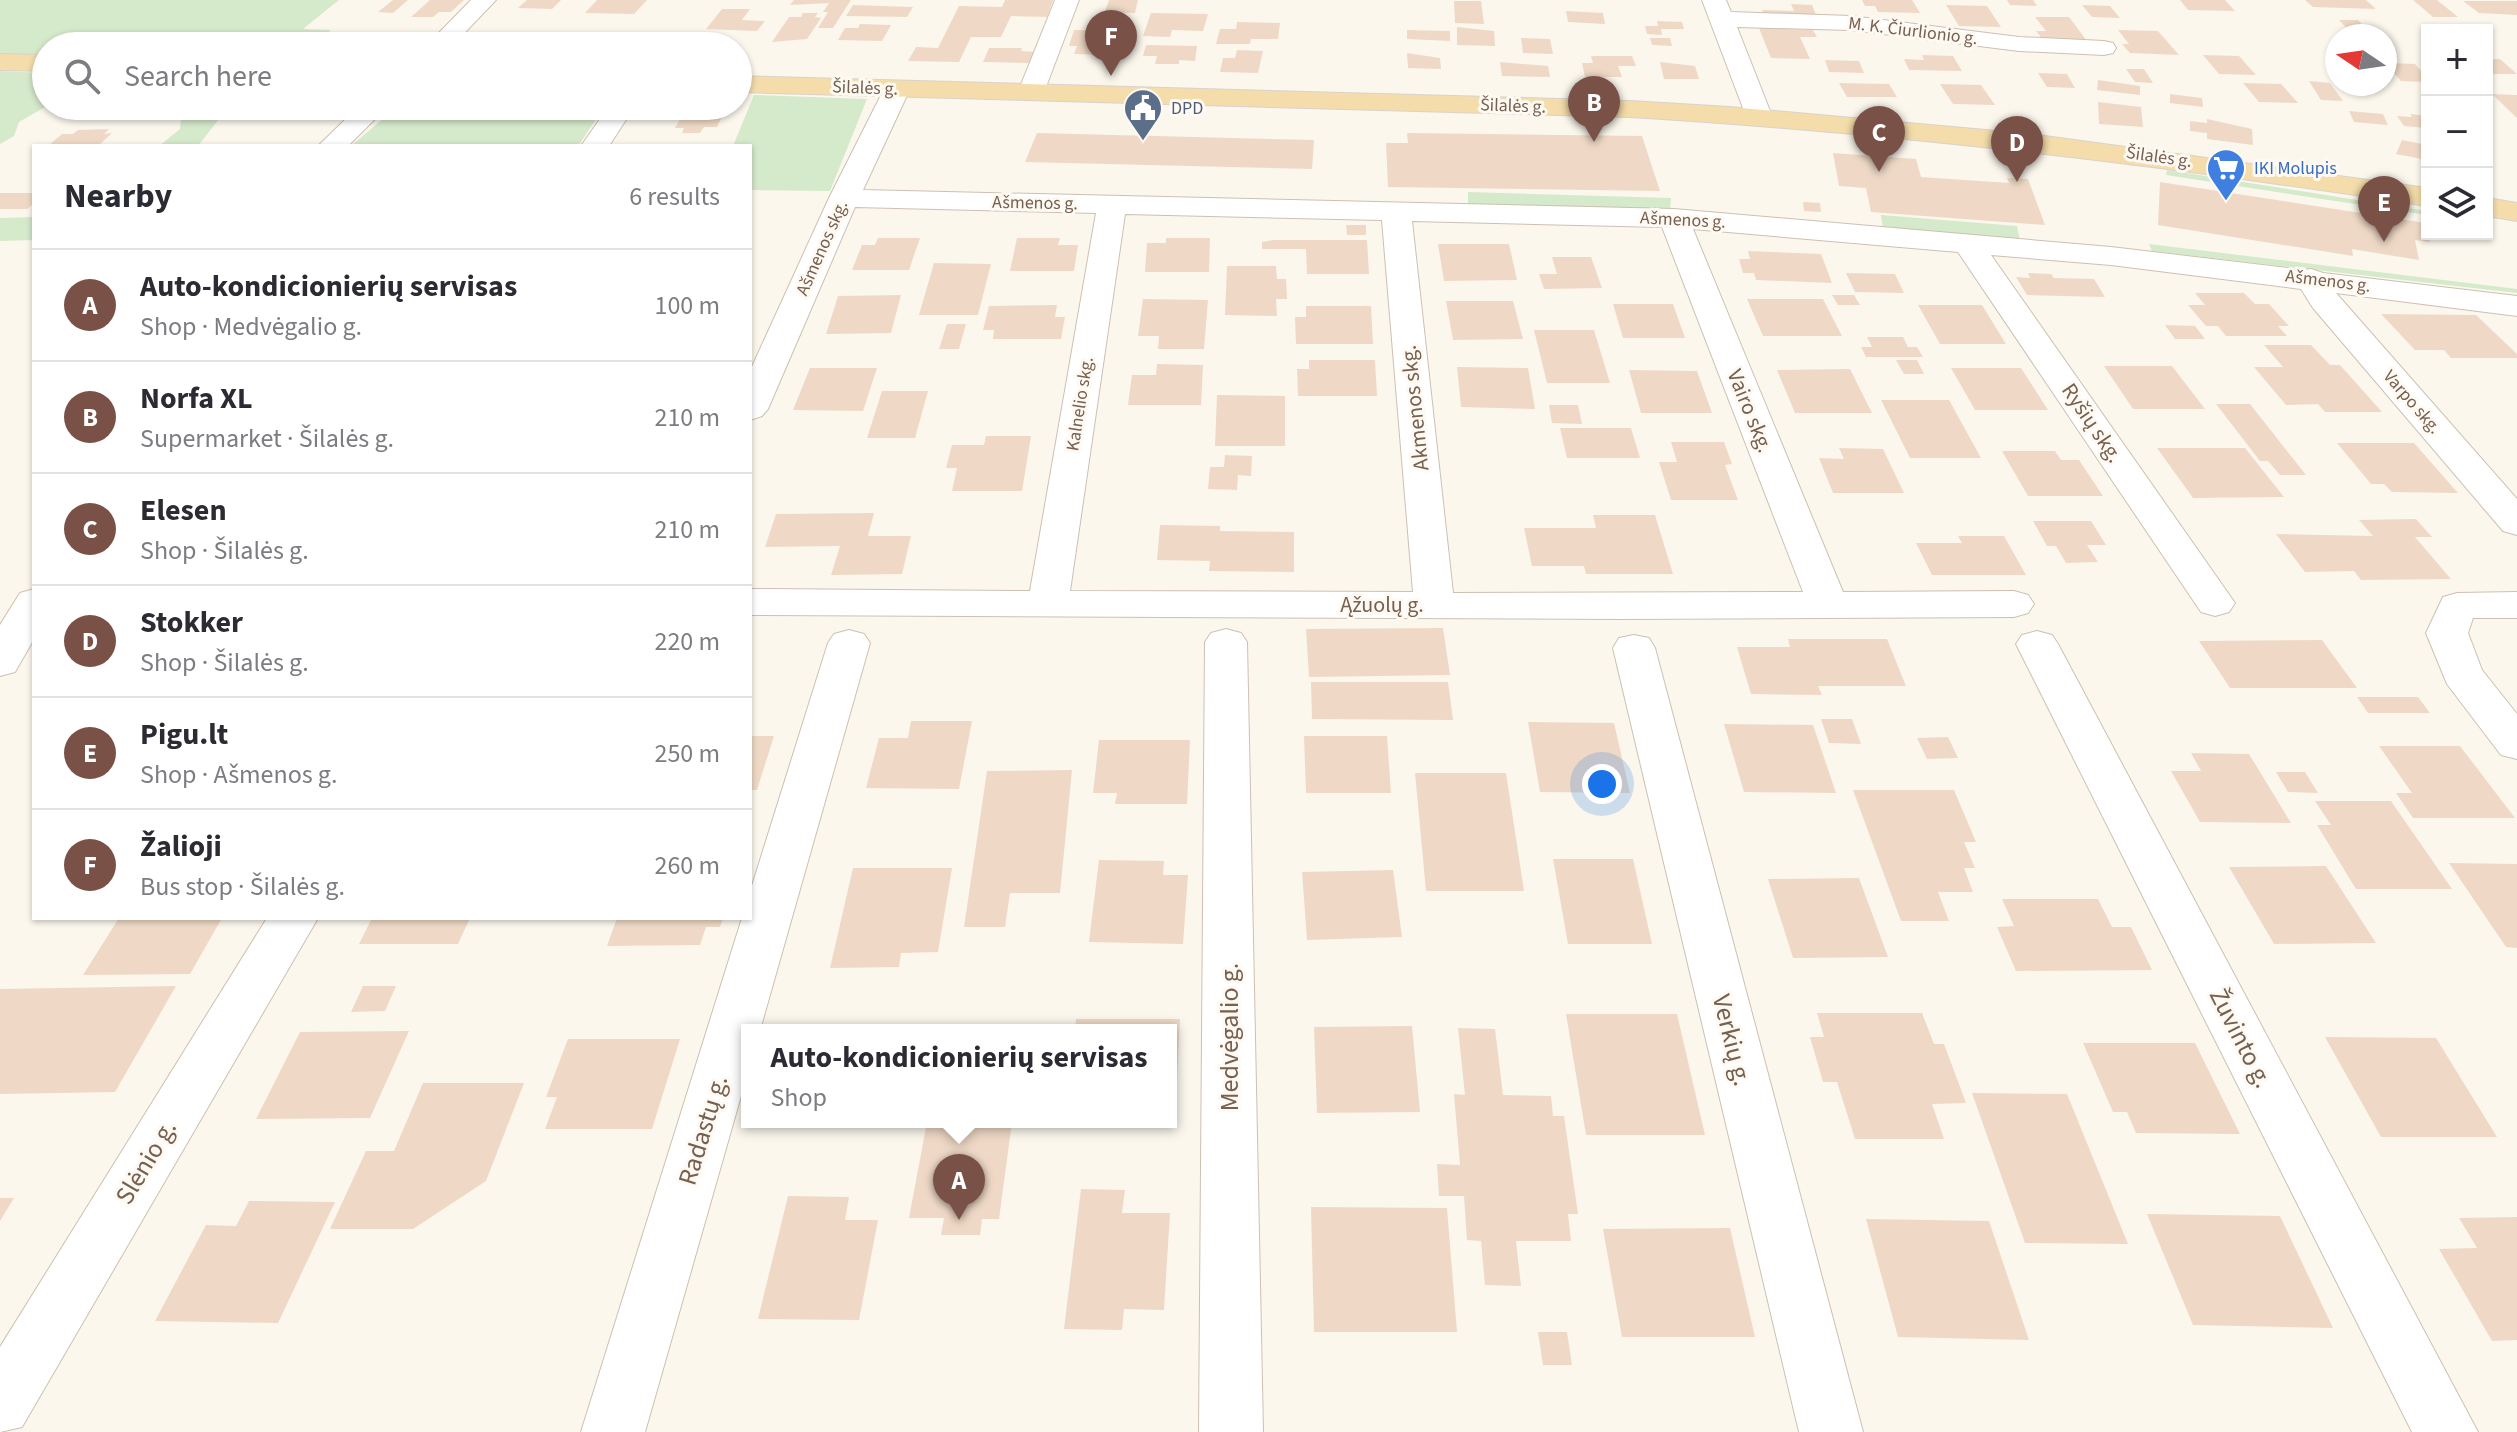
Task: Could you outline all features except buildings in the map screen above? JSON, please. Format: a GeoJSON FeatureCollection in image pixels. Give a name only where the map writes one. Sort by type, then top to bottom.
{"type":"FeatureCollection","features":[{"type":"Feature","properties":{"kind":"main road"},"geometry":{"type":"LineString","coordinates":[[0,62],[32,63]]}},
{"type":"Feature","properties":{"kind":"main road","name":"Šilalės g."},"geometry":{"type":"LineString","coordinates":[[752,84],[1630,109],[1759,116],[1936,130],[2087,147],[2421,196]]}},
{"type":"Feature","properties":{"kind":"main road"},"geometry":{"type":"LineString","coordinates":[[2493,208],[2517,212]]}},
{"type":"Feature","properties":{"kind":"street"},"geometry":{"type":"LineString","coordinates":[[452,32],[484,0]]}},
{"type":"Feature","properties":{"kind":"street"},"geometry":{"type":"LineString","coordinates":[[1031,92],[1067,0]]}},
{"type":"Feature","properties":{"kind":"street"},"geometry":{"type":"LineString","coordinates":[[1718,10],[1759,116]]}},
{"type":"Feature","properties":{"kind":"street","name":"M. K. Čiurlionio g."},"geometry":{"type":"LineString","coordinates":[[1718,10],[2019,44],[2104,48]]}},
{"type":"Feature","properties":{"kind":"street","name":"Ašmenos skg."},"geometry":{"type":"LineString","coordinates":[[752,405],[844,198],[897,89]]}},
{"type":"Feature","properties":{"kind":"street"},"geometry":{"type":"LineString","coordinates":[[334,144],[360,120]]}},
{"type":"Feature","properties":{"kind":"street"},"geometry":{"type":"LineString","coordinates":[[596,144],[613,120]]}},
{"type":"Feature","properties":{"kind":"street","name":"Ašmenos g."},"geometry":{"type":"LineString","coordinates":[[844,198],[1674,218],[2111,256],[2311,278],[2517,306]]}},
{"type":"Feature","properties":{"kind":"street","name":"Kalnelio skg."},"geometry":{"type":"LineString","coordinates":[[1048,604],[1112,205]]}},
{"type":"Feature","properties":{"kind":"street","name":"Akmenos skg."},"geometry":{"type":"LineString","coordinates":[[1396,211],[1434,605]]}},
{"type":"Feature","properties":{"kind":"street","name":"Vairo skg."},"geometry":{"type":"LineString","coordinates":[[1674,218],[1827,603]]}},
{"type":"Feature","properties":{"kind":"street","name":"Ryšių skg."},"geometry":{"type":"LineString","coordinates":[[1968,244],[2215,603]]}},
{"type":"Feature","properties":{"kind":"street","name":"Varpo skg."},"geometry":{"type":"LineString","coordinates":[[2311,278],[2324,301],[2517,523]]}},
{"type":"Feature","properties":{"kind":"street","name":"Ąžuolų g."},"geometry":{"type":"LineString","coordinates":[[752,602],[1827,603],[2026,624]]}},
{"type":"Feature","properties":{"kind":"street"},"geometry":{"type":"LineString","coordinates":[[2517,605],[2457,606],[2447,633],[2462,674],[2517,744]]}},
{"type":"Feature","properties":{"kind":"street"},"geometry":{"type":"LineString","coordinates":[[0,662],[32,606]]}},
{"type":"Feature","properties":{"kind":"street","name":"Žuvinto g."},"geometry":{"type":"LineString","coordinates":[[2026,624],[2446,1432]]}},
{"type":"Feature","properties":{"kind":"street","name":"Medvėgalio g."},"geometry":{"type":"LineString","coordinates":[[1226,642],[1231,1432]]}},
{"type":"Feature","properties":{"kind":"street","name":"Radastų g."},"geometry":{"type":"LineString","coordinates":[[613,1432],[849,643]]}},
{"type":"Feature","properties":{"kind":"street","name":"Verkių g."},"geometry":{"type":"LineString","coordinates":[[1634,648],[1831,1432]]}},
{"type":"Feature","properties":{"kind":"street","name":"Slėnio g."},"geometry":{"type":"LineString","coordinates":[[0,1405],[292,920]]}},
{"type":"Feature","properties":{"kind":"green space"},"geometry":{"type":"Polygon","coordinates":[[[0,0],[339,0],[303,29],[331,30],[329,32],[32,32],[32,57],[0,56],[0,0]]]}},
{"type":"Feature","properties":{"kind":"green space"},"geometry":{"type":"Polygon","coordinates":[[[0,71],[32,72],[32,115],[19,122],[14,136],[0,144],[0,71]]]}},
{"type":"Feature","properties":{"kind":"green space"},"geometry":{"type":"Polygon","coordinates":[[[754,95],[867,99],[830,191],[752,190],[752,144],[734,144],[744,120],[752,120],[754,95]]]}},
{"type":"Feature","properties":{"kind":"green space"},"geometry":{"type":"Polygon","coordinates":[[[181,120],[218,120],[200,144],[161,144],[180,129],[181,120]]]}},
{"type":"Feature","properties":{"kind":"green space"},"geometry":{"type":"Polygon","coordinates":[[[382,120],[596,120],[579,144],[353,144],[382,120]]]}},
{"type":"Feature","properties":{"kind":"green space"},"geometry":{"type":"Polygon","coordinates":[[[2167,170],[2421,210],[2421,214],[2166,175],[2167,170]]]}},
{"type":"Feature","properties":{"kind":"green space"},"geometry":{"type":"Polygon","coordinates":[[[1468,192],[1671,198],[1670,210],[1468,204],[1468,192]]]}},
{"type":"Feature","properties":{"kind":"green space"},"geometry":{"type":"Polygon","coordinates":[[[1881,215],[2017,226],[2020,240],[1883,229],[1881,215]]]}},
{"type":"Feature","properties":{"kind":"green space"},"geometry":{"type":"Polygon","coordinates":[[[32,217],[32,240],[0,241],[0,218],[32,217]]]}},
{"type":"Feature","properties":{"kind":"green space"},"geometry":{"type":"Polygon","coordinates":[[[2149,244],[2517,289],[2517,293],[2152,251],[2149,244]]]}},
{"type":"Feature","properties":{"kind":"place","name":"Žalioji"},"geometry":{"type":"Point","coordinates":[1111,76]}},
{"type":"Feature","properties":{"kind":"place","name":"DPD"},"geometry":{"type":"Point","coordinates":[1143,142]}},
{"type":"Feature","properties":{"kind":"place","name":"Norfa XL"},"geometry":{"type":"Point","coordinates":[1594,142]}},
{"type":"Feature","properties":{"kind":"place","name":"Elesen"},"geometry":{"type":"Point","coordinates":[1879,172]}},
{"type":"Feature","properties":{"kind":"place","name":"Stokker"},"geometry":{"type":"Point","coordinates":[2017,182]}},
{"type":"Feature","properties":{"kind":"place","name":"IKI Molupis"},"geometry":{"type":"Point","coordinates":[2226,202]}},
{"type":"Feature","properties":{"kind":"place","name":"Pigu.lt"},"geometry":{"type":"Point","coordinates":[2384,242]}},
{"type":"Feature","properties":{"kind":"place","name":"Auto-kondicionierių servisas"},"geometry":{"type":"Point","coordinates":[959,1220]}}]}
